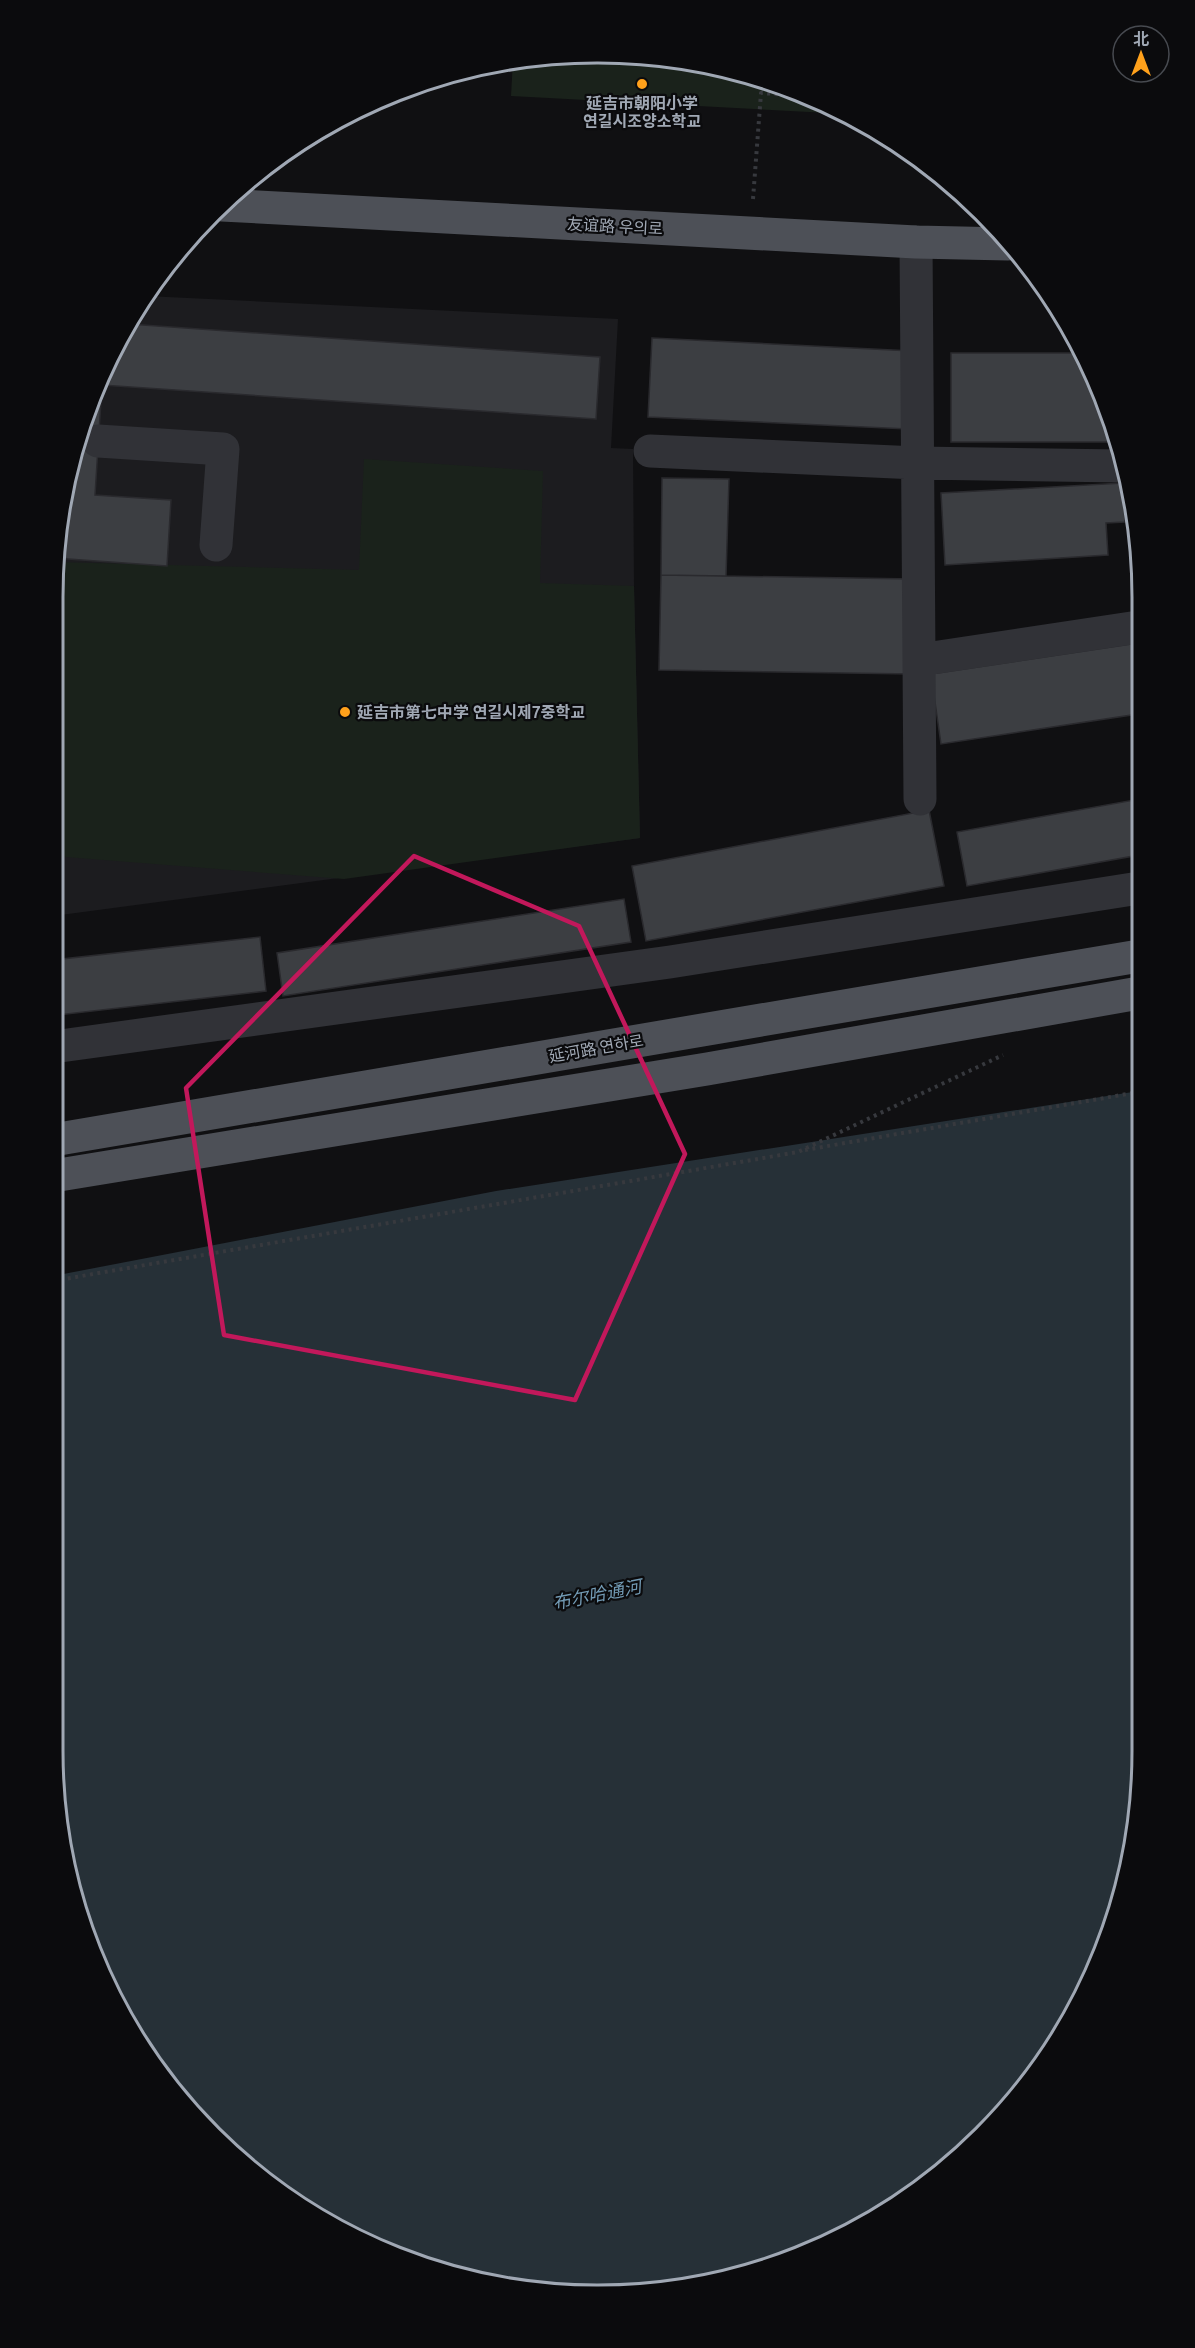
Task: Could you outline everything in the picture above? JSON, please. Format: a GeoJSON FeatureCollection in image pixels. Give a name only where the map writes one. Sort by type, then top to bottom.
{"type":"FeatureCollection","features":[{"type":"Feature","properties":{"kind":"main road","name":"友谊路 우의로"},"geometry":{"type":"LineString","coordinates":[[235,206],[916,242],[998,244]]}},
{"type":"Feature","properties":{"kind":"main road","name":"延河路 연하로"},"geometry":{"type":"LineString","coordinates":[[63,1138],[1132,957]]}},
{"type":"Feature","properties":{"kind":"main road"},"geometry":{"type":"LineString","coordinates":[[63,1174],[707,1068],[1132,994]]}},
{"type":"Feature","properties":{"kind":"lane"},"geometry":{"type":"LineString","coordinates":[[916,242],[920,798]]}},
{"type":"Feature","properties":{"kind":"lane"},"geometry":{"type":"LineString","coordinates":[[98,441],[223,449],[216,545]]}},
{"type":"Feature","properties":{"kind":"lane"},"geometry":{"type":"LineString","coordinates":[[650,452],[917,463],[1116,466]]}},
{"type":"Feature","properties":{"kind":"lane"},"geometry":{"type":"LineString","coordinates":[[919,660],[1132,628]]}},
{"type":"Feature","properties":{"kind":"lane"},"geometry":{"type":"LineString","coordinates":[[63,1046],[670,962],[1132,889]]}},
{"type":"Feature","properties":{"kind":"path"},"geometry":{"type":"LineString","coordinates":[[751,233],[761,93],[777,94]]}},
{"type":"Feature","properties":{"kind":"path"},"geometry":{"type":"LineString","coordinates":[[798,1152],[1009,1052]]}},
{"type":"Feature","properties":{"kind":"path"},"geometry":{"type":"LineString","coordinates":[[63,1279],[1132,1093]]}},
{"type":"Feature","properties":{"kind":"highlighted area"},"geometry":{"type":"Polygon","coordinates":[[[414,856],[579,926],[685,1154],[575,1400],[224,1335],[186,1088],[414,856]]]}},
{"type":"Feature","properties":{"kind":"shaded area","name":"延吉市朝阳小学 연길시조양소학교"},"geometry":{"type":"Polygon","coordinates":[[[563,64],[632,64],[702,73],[736,81],[769,91],[822,113],[511,96],[512,70],[563,64]]]}},
{"type":"Feature","properties":{"kind":"shaded area","name":"延吉市第七中学 연길시제7중학교"},"geometry":{"type":"Polygon","coordinates":[[[156,296],[618,319],[611,448],[633,449],[640,838],[63,915],[63,598],[64,563],[73,493],[91,426],[104,393],[118,361],[156,296]]]}},
{"type":"Feature","properties":{"kind":"shaded area"},"geometry":{"type":"Polygon","coordinates":[[[364,459],[543,471],[540,583],[634,586],[640,838],[344,879],[63,857],[64,562],[359,570],[364,459]]]}},
{"type":"Feature","properties":{"kind":"water","name":"布尔哈通河"},"geometry":{"type":"Polygon","coordinates":[[[1132,1092],[1131,1785],[1122,1855],[1104,1922],[1077,1987],[1042,2047],[999,2103],[950,2152],[894,2195],[834,2230],[769,2257],[702,2275],[632,2284],[598,2285],[563,2284],[493,2275],[426,2257],[393,2244],[361,2230],[301,2195],[272,2175],[220,2128],[173,2076],[153,2047],[118,1987],[104,1955],[91,1922],[73,1855],[64,1785],[63,1750],[63,1274],[496,1191],[1132,1092]]]}},
{"type":"Feature","properties":{"kind":"building"},"geometry":{"type":"Polygon","coordinates":[[[138,325],[600,357],[596,419],[107,385],[138,325]]]}},
{"type":"Feature","properties":{"kind":"building"},"geometry":{"type":"Polygon","coordinates":[[[652,338],[912,351],[908,429],[648,417],[652,338]]]}},
{"type":"Feature","properties":{"kind":"building"},"geometry":{"type":"Polygon","coordinates":[[[951,353],[1073,353],[1091,393],[1109,442],[951,442],[951,353]]]}},
{"type":"Feature","properties":{"kind":"building"},"geometry":{"type":"Polygon","coordinates":[[[101,401],[95,495],[171,500],[167,566],[64,559],[73,493],[91,426],[101,401]]]}},
{"type":"Feature","properties":{"kind":"building"},"geometry":{"type":"Polygon","coordinates":[[[662,478],[729,479],[726,576],[661,575],[662,478]]]}},
{"type":"Feature","properties":{"kind":"building"},"geometry":{"type":"Polygon","coordinates":[[[1120,483],[1125,522],[1106,523],[1108,555],[945,565],[941,493],[1120,483]]]}},
{"type":"Feature","properties":{"kind":"building"},"geometry":{"type":"Polygon","coordinates":[[[661,575],[913,579],[912,674],[659,670],[661,575]]]}},
{"type":"Feature","properties":{"kind":"building"},"geometry":{"type":"Polygon","coordinates":[[[1132,644],[1132,715],[941,744],[931,674],[1132,644]]]}},
{"type":"Feature","properties":{"kind":"building"},"geometry":{"type":"Polygon","coordinates":[[[1132,800],[1132,856],[967,886],[957,832],[1132,800]]]}},
{"type":"Feature","properties":{"kind":"building"},"geometry":{"type":"Polygon","coordinates":[[[929,810],[944,886],[646,941],[632,866],[929,810]]]}},
{"type":"Feature","properties":{"kind":"building"},"geometry":{"type":"Polygon","coordinates":[[[624,899],[631,942],[283,996],[277,953],[624,899]]]}},
{"type":"Feature","properties":{"kind":"building"},"geometry":{"type":"Polygon","coordinates":[[[260,937],[266,991],[63,1014],[63,959],[260,937]]]}},
{"type":"Feature","properties":{"kind":"place","name":"延吉市朝阳小学 연길시조양소학교"},"geometry":{"type":"Point","coordinates":[642,84]}},
{"type":"Feature","properties":{"kind":"place","name":"延吉市第七中学 연길시제7중학교"},"geometry":{"type":"Point","coordinates":[345,712]}}]}
